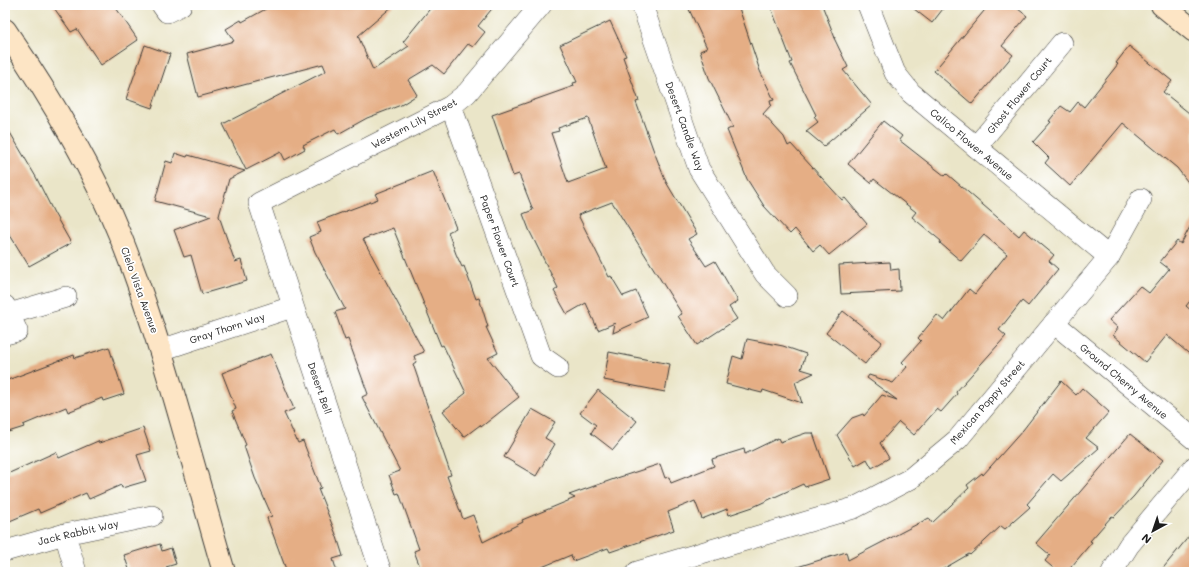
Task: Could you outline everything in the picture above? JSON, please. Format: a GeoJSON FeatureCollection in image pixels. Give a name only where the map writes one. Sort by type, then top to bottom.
{"type":"FeatureCollection","features":[{"type":"Feature","properties":{"kind":"street","name":"Western Lily Street"},"geometry":{"type":"LineString","coordinates":[[259,203],[451,106],[467,93],[541,5]]}},
{"type":"Feature","properties":{"kind":"street","name":"Desert Candle Way"},"geometry":{"type":"LineString","coordinates":[[642,5],[699,169],[765,274],[787,296]]}},
{"type":"Feature","properties":{"kind":"street","name":"Calico Flower Avenue"},"geometry":{"type":"LineString","coordinates":[[868,5],[895,73],[911,93],[1109,257]]}},
{"type":"Feature","properties":{"kind":"street"},"geometry":{"type":"LineString","coordinates":[[1162,5],[1194,31]]}},
{"type":"Feature","properties":{"kind":"street","name":"Cielo Vista Avenue"},"geometry":{"type":"LineString","coordinates":[[5,30],[55,107],[86,164],[120,237],[161,350],[224,572]]}},
{"type":"Feature","properties":{"kind":"street","name":"Ghost Flower Court"},"geometry":{"type":"LineString","coordinates":[[976,147],[1062,42]]}},
{"type":"Feature","properties":{"kind":"street","name":"Paper Flower Court"},"geometry":{"type":"LineString","coordinates":[[451,106],[541,356],[558,368]]}},
{"type":"Feature","properties":{"kind":"street","name":"Mexican Poppy Street"},"geometry":{"type":"LineString","coordinates":[[637,572],[854,508],[910,479],[958,439],[1109,257],[1141,199]]}},
{"type":"Feature","properties":{"kind":"street","name":"Desert Bell"},"geometry":{"type":"LineString","coordinates":[[259,203],[292,307],[382,572]]}},
{"type":"Feature","properties":{"kind":"street"},"geometry":{"type":"LineString","coordinates":[[6,318],[66,297]]}},
{"type":"Feature","properties":{"kind":"street","name":"Gray Thorn Way"},"geometry":{"type":"LineString","coordinates":[[161,350],[292,307]]}},
{"type":"Feature","properties":{"kind":"street","name":"Ground Cherry Avenue"},"geometry":{"type":"LineString","coordinates":[[1054,323],[1194,438]]}},
{"type":"Feature","properties":{"kind":"street"},"geometry":{"type":"LineString","coordinates":[[1112,572],[1129,545],[1194,467]]}},
{"type":"Feature","properties":{"kind":"street","name":"Jack Rabbit Way"},"geometry":{"type":"LineString","coordinates":[[5,551],[65,534],[152,516]]}},
{"type":"Feature","properties":{"kind":"street"},"geometry":{"type":"LineString","coordinates":[[65,534],[76,572]]}},
{"type":"Feature","properties":{"kind":"building"},"geometry":{"type":"Polygon","coordinates":[[[52,5],[114,5],[138,40],[101,65],[77,29],[71,32],[52,5]]]}},
{"type":"Feature","properties":{"kind":"building"},"geometry":{"type":"Polygon","coordinates":[[[273,5],[394,5],[358,36],[373,70],[409,46],[403,42],[433,5],[495,5],[478,26],[485,32],[473,47],[468,44],[444,74],[433,65],[408,80],[417,95],[401,105],[367,118],[338,134],[335,129],[303,145],[305,149],[285,160],[281,152],[246,170],[223,124],[326,71],[323,64],[198,97],[187,54],[234,41],[226,29],[273,5]]]}},
{"type":"Feature","properties":{"kind":"building"},"geometry":{"type":"Polygon","coordinates":[[[687,5],[738,5],[760,71],[774,100],[770,101],[771,105],[763,114],[784,137],[788,146],[791,144],[842,200],[845,198],[867,224],[829,255],[820,245],[813,251],[795,229],[790,234],[764,206],[747,179],[727,130],[733,127],[709,78],[700,51],[707,48],[687,5]]]}},
{"type":"Feature","properties":{"kind":"building"},"geometry":{"type":"Polygon","coordinates":[[[770,5],[822,5],[834,38],[848,67],[843,70],[872,105],[824,146],[806,131],[818,122],[814,117],[816,115],[790,63],[792,62],[770,5]]]}},
{"type":"Feature","properties":{"kind":"building"},"geometry":{"type":"Polygon","coordinates":[[[909,5],[946,5],[932,23],[909,5]]]}},
{"type":"Feature","properties":{"kind":"building"},"geometry":{"type":"Polygon","coordinates":[[[989,5],[1013,5],[1027,16],[1002,46],[1013,55],[972,104],[934,71],[989,5]]]}},
{"type":"Feature","properties":{"kind":"building"},"geometry":{"type":"Polygon","coordinates":[[[610,21],[626,56],[623,57],[639,101],[636,102],[666,182],[697,234],[688,239],[706,266],[715,261],[738,301],[729,307],[737,319],[697,345],[678,316],[682,314],[612,202],[578,215],[609,277],[611,276],[623,296],[636,291],[648,317],[613,333],[615,323],[598,330],[586,303],[567,314],[554,291],[558,288],[530,232],[523,214],[533,210],[519,174],[513,176],[492,115],[574,86],[573,83],[577,82],[560,45],[610,21]],[[588,118],[558,128],[559,131],[551,133],[568,183],[606,169],[588,118]]]}},
{"type":"Feature","properties":{"kind":"building"},"geometry":{"type":"Polygon","coordinates":[[[145,45],[170,54],[152,108],[126,99],[145,45]]]}},
{"type":"Feature","properties":{"kind":"building"},"geometry":{"type":"Polygon","coordinates":[[[1129,46],[1172,81],[1163,92],[1194,117],[1194,190],[1177,168],[1123,123],[1070,186],[1045,163],[1049,158],[1033,142],[1051,122],[1049,121],[1061,106],[1070,112],[1078,102],[1084,107],[1118,64],[1116,63],[1129,46]]]}},
{"type":"Feature","properties":{"kind":"building"},"geometry":{"type":"Polygon","coordinates":[[[883,121],[902,136],[899,140],[945,176],[947,174],[1019,236],[1024,230],[1054,255],[1049,261],[1058,269],[1028,306],[1022,301],[999,330],[1006,336],[956,392],[957,394],[941,412],[937,409],[914,435],[899,422],[880,443],[889,458],[872,468],[867,459],[855,466],[837,435],[852,418],[863,414],[864,416],[882,395],[897,400],[867,378],[869,375],[893,383],[907,367],[902,362],[921,341],[918,338],[937,315],[944,321],[969,289],[975,294],[1007,254],[984,235],[961,261],[940,243],[941,241],[912,217],[916,212],[874,179],[871,183],[848,164],[883,121]]]}},
{"type":"Feature","properties":{"kind":"building"},"geometry":{"type":"Polygon","coordinates":[[[5,124],[36,177],[71,243],[29,266],[5,227],[5,124]]]}},
{"type":"Feature","properties":{"kind":"building"},"geometry":{"type":"Polygon","coordinates":[[[175,153],[187,157],[188,155],[245,171],[229,179],[219,216],[235,262],[241,260],[247,281],[202,294],[191,255],[184,257],[174,230],[211,216],[155,201],[166,161],[172,163],[175,153]]]}},
{"type":"Feature","properties":{"kind":"building"},"geometry":{"type":"Polygon","coordinates":[[[433,171],[456,228],[448,232],[462,267],[464,266],[476,299],[479,298],[488,327],[486,327],[498,353],[488,358],[519,397],[481,427],[480,425],[464,437],[443,411],[466,393],[443,345],[441,346],[393,228],[363,239],[424,352],[414,356],[416,362],[413,364],[451,475],[447,476],[463,519],[473,515],[483,542],[523,522],[522,520],[575,498],[569,495],[617,478],[660,464],[665,478],[669,477],[671,483],[714,466],[712,459],[744,449],[745,454],[778,438],[780,442],[806,433],[813,433],[829,479],[805,487],[803,484],[753,507],[729,515],[727,509],[702,519],[695,501],[668,512],[674,530],[610,552],[608,548],[573,561],[571,555],[530,572],[422,572],[414,551],[419,549],[399,493],[396,494],[389,475],[400,471],[362,397],[368,394],[348,339],[345,340],[335,312],[345,309],[315,252],[309,237],[321,232],[317,222],[378,199],[375,194],[433,171]]]}},
{"type":"Feature","properties":{"kind":"building"},"geometry":{"type":"Polygon","coordinates":[[[1194,219],[1194,296],[1186,306],[1194,313],[1194,358],[1167,335],[1145,362],[1113,335],[1118,328],[1109,320],[1140,286],[1149,293],[1169,269],[1160,262],[1177,241],[1181,244],[1194,219]]]}},
{"type":"Feature","properties":{"kind":"building"},"geometry":{"type":"Polygon","coordinates":[[[890,262],[891,270],[899,269],[900,291],[841,294],[839,265],[890,262]]]}},
{"type":"Feature","properties":{"kind":"building"},"geometry":{"type":"Polygon","coordinates":[[[843,311],[882,342],[865,364],[826,333],[843,311]]]}},
{"type":"Feature","properties":{"kind":"building"},"geometry":{"type":"Polygon","coordinates":[[[747,339],[783,346],[806,354],[801,369],[814,373],[795,382],[802,403],[763,390],[762,393],[726,384],[733,356],[742,359],[747,339]]]}},
{"type":"Feature","properties":{"kind":"building"},"geometry":{"type":"Polygon","coordinates":[[[109,347],[124,394],[103,401],[102,398],[68,412],[66,407],[23,425],[24,427],[5,433],[5,381],[74,355],[75,358],[109,347]]]}},
{"type":"Feature","properties":{"kind":"building"},"geometry":{"type":"Polygon","coordinates":[[[609,352],[670,364],[665,392],[604,380],[609,352]]]}},
{"type":"Feature","properties":{"kind":"building"},"geometry":{"type":"Polygon","coordinates":[[[271,354],[294,409],[284,413],[298,443],[303,441],[321,488],[318,489],[343,556],[333,559],[337,572],[287,572],[267,518],[272,516],[255,478],[244,446],[246,445],[232,411],[236,409],[222,373],[271,354]]]}},
{"type":"Feature","properties":{"kind":"building"},"geometry":{"type":"Polygon","coordinates":[[[1061,381],[1076,395],[1082,388],[1109,412],[1086,438],[1099,448],[1061,481],[1053,474],[1027,504],[1030,507],[1005,529],[1001,526],[970,555],[969,554],[938,572],[795,572],[794,568],[846,552],[848,560],[929,518],[932,523],[969,488],[967,485],[982,473],[983,475],[1023,430],[1061,381]]]}},
{"type":"Feature","properties":{"kind":"building"},"geometry":{"type":"Polygon","coordinates":[[[598,390],[637,421],[613,450],[591,433],[596,425],[580,413],[598,390]]]}},
{"type":"Feature","properties":{"kind":"building"},"geometry":{"type":"Polygon","coordinates":[[[532,409],[555,422],[545,438],[555,444],[536,476],[504,457],[532,409]]]}},
{"type":"Feature","properties":{"kind":"building"},"geometry":{"type":"Polygon","coordinates":[[[143,428],[151,451],[137,455],[146,481],[122,488],[121,485],[89,499],[86,493],[40,513],[38,509],[5,523],[5,475],[56,452],[59,458],[98,441],[99,443],[143,428]]]}},
{"type":"Feature","properties":{"kind":"building"},"geometry":{"type":"Polygon","coordinates":[[[1130,434],[1163,460],[1134,496],[1114,517],[1112,516],[1090,541],[1092,542],[1067,572],[1058,572],[1045,561],[1050,555],[1036,543],[1130,434]]]}},
{"type":"Feature","properties":{"kind":"building"},"geometry":{"type":"Polygon","coordinates":[[[1194,530],[1194,572],[1160,572],[1194,530]]]}},
{"type":"Feature","properties":{"kind":"building"},"geometry":{"type":"Polygon","coordinates":[[[160,544],[162,551],[171,548],[176,564],[166,567],[168,572],[130,572],[124,555],[160,544]]]}}]}
